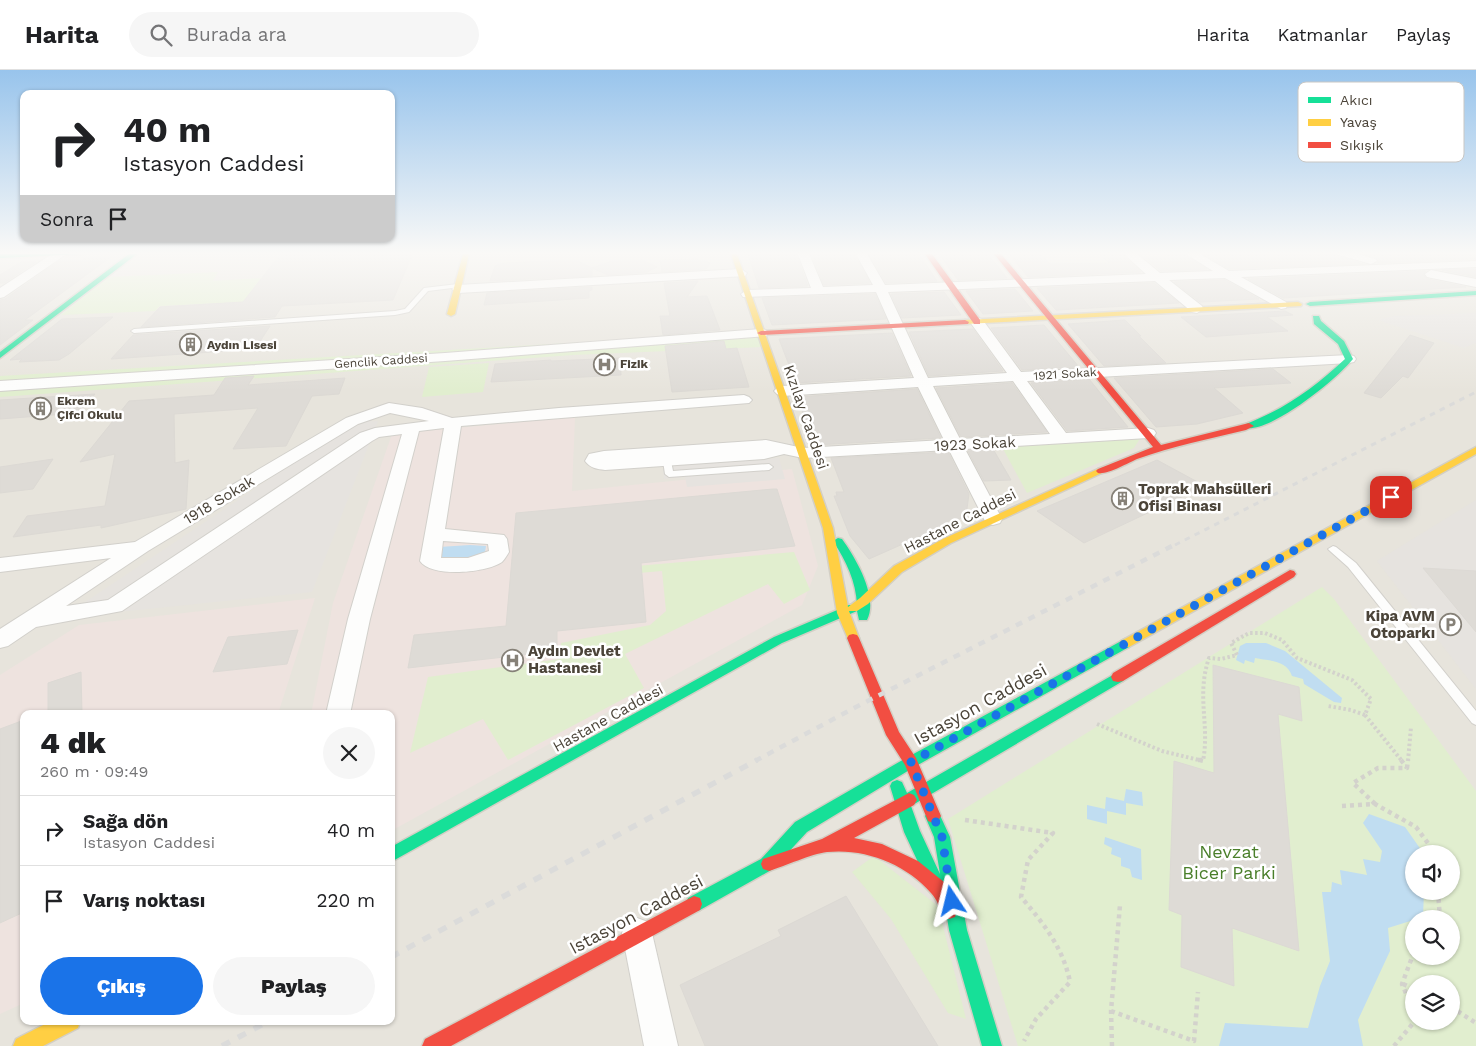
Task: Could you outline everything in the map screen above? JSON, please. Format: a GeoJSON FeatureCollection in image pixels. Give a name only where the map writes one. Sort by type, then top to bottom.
{"type":"FeatureCollection","features":[{"type":"Feature","properties":{"kind":"street"},"geometry":{"type":"LineString","coordinates":[[0,343],[60,300]]}},
{"type":"Feature","properties":{"kind":"street"},"geometry":{"type":"LineString","coordinates":[[0,356],[74,300]]}},
{"type":"Feature","properties":{"kind":"street"},"geometry":{"type":"LineString","coordinates":[[451,314],[455,300]]}},
{"type":"Feature","properties":{"kind":"street","name":"Kızılay Caddesi"},"geometry":{"type":"LineString","coordinates":[[749,300],[782,391],[794,451],[828,528],[836,594],[893,735]]}},
{"type":"Feature","properties":{"kind":"street"},"geometry":{"type":"LineString","coordinates":[[886,300],[923,382],[993,519]]}},
{"type":"Feature","properties":{"kind":"street"},"geometry":{"type":"LineString","coordinates":[[961,300],[1062,438]]}},
{"type":"Feature","properties":{"kind":"street"},"geometry":{"type":"LineString","coordinates":[[1035,300],[1160,449]]}},
{"type":"Feature","properties":{"kind":"street"},"geometry":{"type":"LineString","coordinates":[[1185,300],[1197,309]]}},
{"type":"Feature","properties":{"kind":"street"},"geometry":{"type":"LineString","coordinates":[[1271,300],[1281,305]]}},
{"type":"Feature","properties":{"kind":"street"},"geometry":{"type":"LineString","coordinates":[[761,333],[1377,300]]}},
{"type":"Feature","properties":{"kind":"street"},"geometry":{"type":"LineString","coordinates":[[1298,304],[1295,306],[1295,310],[1316,318],[1371,305],[1466,300]]}},
{"type":"Feature","properties":{"kind":"street"},"geometry":{"type":"LineString","coordinates":[[1310,304],[1325,307],[1336,314]]}},
{"type":"Feature","properties":{"kind":"street"},"geometry":{"type":"LineString","coordinates":[[1316,318],[1317,322],[1343,345],[1349,359]]}},
{"type":"Feature","properties":{"kind":"street","name":"Genclik Caddesi"},"geometry":{"type":"LineString","coordinates":[[0,386],[435,358],[761,333]]}},
{"type":"Feature","properties":{"kind":"street","name":"1921 Sokak"},"geometry":{"type":"LineString","coordinates":[[782,391],[1016,376],[1349,359]]}},
{"type":"Feature","properties":{"kind":"street","name":"Hastane Caddesi"},"geometry":{"type":"LineString","coordinates":[[395,853],[778,640],[843,613],[864,601],[898,570],[947,541],[1120,462],[1199,436],[1234,431],[1277,416],[1312,394],[1349,359]]}},
{"type":"Feature","properties":{"kind":"street"},"geometry":{"type":"LineString","coordinates":[[30,620],[114,606],[366,437],[375,433],[452,423],[634,407],[744,400]]}},
{"type":"Feature","properties":{"kind":"street","name":"1918 Sokak"},"geometry":{"type":"LineString","coordinates":[[0,640],[141,547],[352,421],[389,408],[422,413],[452,423]]}},
{"type":"Feature","properties":{"kind":"street"},"geometry":{"type":"LineString","coordinates":[[433,534],[452,423]]}},
{"type":"Feature","properties":{"kind":"street"},"geometry":{"type":"LineString","coordinates":[[339,710],[360,619],[412,428]]}},
{"type":"Feature","properties":{"kind":"street","name":"1923 Sokak"},"geometry":{"type":"LineString","coordinates":[[794,451],[956,446],[1148,433]]}},
{"type":"Feature","properties":{"kind":"street"},"geometry":{"type":"LineString","coordinates":[[766,445],[794,451],[605,465],[594,461],[595,458],[604,456],[766,445]]}},
{"type":"Feature","properties":{"kind":"street","name":"Istasyon Caddesi"},"geometry":{"type":"LineString","coordinates":[[432,1046],[636,933],[767,864],[801,827],[893,764],[911,762],[1476,450]]}},
{"type":"Feature","properties":{"kind":"street"},"geometry":{"type":"LineString","coordinates":[[828,528],[847,553],[860,582],[864,601],[858,648],[839,637]]}},
{"type":"Feature","properties":{"kind":"street"},"geometry":{"type":"LineString","coordinates":[[1329,551],[1347,541]]}},
{"type":"Feature","properties":{"kind":"street"},"geometry":{"type":"LineString","coordinates":[[0,565],[141,547]]}},
{"type":"Feature","properties":{"kind":"street"},"geometry":{"type":"LineString","coordinates":[[767,864],[826,844],[924,792],[1299,569]]}},
{"type":"Feature","properties":{"kind":"street"},"geometry":{"type":"LineString","coordinates":[[836,594],[860,582]]}},
{"type":"Feature","properties":{"kind":"street"},"geometry":{"type":"LineString","coordinates":[[778,640],[817,609]]}},
{"type":"Feature","properties":{"kind":"street"},"geometry":{"type":"LineString","coordinates":[[778,640],[803,634],[825,634]]}},
{"type":"Feature","properties":{"kind":"street"},"geometry":{"type":"LineString","coordinates":[[893,735],[911,762],[942,837],[958,930],[992,1046]]}},
{"type":"Feature","properties":{"kind":"street"},"geometry":{"type":"LineString","coordinates":[[893,735],[893,764],[912,832],[958,930]]}},
{"type":"Feature","properties":{"kind":"street"},"geometry":{"type":"LineString","coordinates":[[826,844],[853,845],[882,851],[912,866],[938,888]]}},
{"type":"Feature","properties":{"kind":"street"},"geometry":{"type":"LineString","coordinates":[[636,933],[662,1046]]}},
{"type":"Feature","properties":{"kind":"street"},"geometry":{"type":"LineString","coordinates":[[23,1046],[64,1025]]}},
{"type":"Feature","properties":{"kind":"lane"},"geometry":{"type":"LineString","coordinates":[[134,331],[395,313],[407,310],[416,300]]}},
{"type":"Feature","properties":{"kind":"lane"},"geometry":{"type":"LineString","coordinates":[[667,461],[669,474],[769,467]]}},
{"type":"Feature","properties":{"kind":"lane"},"geometry":{"type":"LineString","coordinates":[[1329,551],[1352,565],[1476,720]]}},
{"type":"Feature","properties":{"kind":"path"},"geometry":{"type":"LineString","coordinates":[[1097,724],[1136,742],[1190,759],[1204,760],[1206,747],[1202,700],[1203,677],[1208,658],[1221,659],[1237,655],[1231,644],[1249,633],[1265,633],[1282,640],[1297,658],[1352,680],[1371,699],[1365,715]]}},
{"type":"Feature","properties":{"kind":"path"},"geometry":{"type":"LineString","coordinates":[[1328,706],[1351,710],[1365,715],[1407,768]]}},
{"type":"Feature","properties":{"kind":"path"},"geometry":{"type":"LineString","coordinates":[[1407,768],[1411,727]]}},
{"type":"Feature","properties":{"kind":"path"},"geometry":{"type":"LineString","coordinates":[[1407,768],[1378,768],[1353,783],[1375,804],[1416,827],[1429,845]]}},
{"type":"Feature","properties":{"kind":"path"},"geometry":{"type":"LineString","coordinates":[[1342,806],[1375,804]]}},
{"type":"Feature","properties":{"kind":"path"},"geometry":{"type":"LineString","coordinates":[[965,820],[1053,833],[1028,860],[1021,897],[1050,931],[1067,964],[1070,982],[1036,1019],[1021,1046]]}},
{"type":"Feature","properties":{"kind":"path"},"geometry":{"type":"LineString","coordinates":[[1112,1046],[1111,1012],[1120,905]]}},
{"type":"Feature","properties":{"kind":"path"},"geometry":{"type":"LineString","coordinates":[[1405,991],[1402,984],[1409,965]]}},
{"type":"Feature","properties":{"kind":"path"},"geometry":{"type":"LineString","coordinates":[[1111,1012],[1194,1044],[1198,992]]}},
{"type":"Feature","properties":{"kind":"path"},"geometry":{"type":"LineString","coordinates":[[1460,1013],[1476,1023]]}},
{"type":"Feature","properties":{"kind":"path"},"geometry":{"type":"LineString","coordinates":[[1394,1046],[1407,1030]]}},
{"type":"Feature","properties":{"kind":"shaded area"},"geometry":{"type":"Polygon","coordinates":[[[0,300],[1476,300],[1476,1046],[0,1046],[0,300]]]}},
{"type":"Feature","properties":{"kind":"shaded area"},"geometry":{"type":"Polygon","coordinates":[[[1476,313],[1476,343],[1464,348],[1378,320],[1394,316],[1476,313]]]}},
{"type":"Feature","properties":{"kind":"shaded area","name":"Aydın Devlet Hastanesi"},"geometry":{"type":"Polygon","coordinates":[[[575,417],[572,491],[792,469],[818,566],[802,605],[395,829],[395,710],[312,710],[333,603],[392,434],[575,417]]]}},
{"type":"Feature","properties":{"kind":"shaded area"},"geometry":{"type":"Polygon","coordinates":[[[378,421],[312,592],[61,618],[355,422],[378,421]]]}},
{"type":"Feature","properties":{"kind":"shaded area"},"geometry":{"type":"Polygon","coordinates":[[[779,458],[785,479],[687,487],[685,477],[664,479],[663,466],[779,458]]]}},
{"type":"Feature","properties":{"kind":"shaded area","name":"Kipa AVM Otoparkı"},"geometry":{"type":"Polygon","coordinates":[[[1476,500],[1476,689],[1377,561],[1476,500]]]}},
{"type":"Feature","properties":{"kind":"shaded area"},"geometry":{"type":"Polygon","coordinates":[[[315,598],[279,710],[20,710],[20,1005],[0,1014],[0,675],[79,625],[315,598]]]}},
{"type":"Feature","properties":{"kind":"green space"},"geometry":{"type":"Polygon","coordinates":[[[81,300],[245,300],[243,302],[160,306],[155,311],[61,315],[81,300]]]}},
{"type":"Feature","properties":{"kind":"green space"},"geometry":{"type":"Polygon","coordinates":[[[758,332],[763,347],[573,355],[0,397],[0,376],[758,332]]]}},
{"type":"Feature","properties":{"kind":"green space"},"geometry":{"type":"Polygon","coordinates":[[[489,363],[483,392],[422,397],[429,367],[489,363]]]}},
{"type":"Feature","properties":{"kind":"green space"},"geometry":{"type":"Polygon","coordinates":[[[1141,437],[1134,448],[1027,493],[1001,445],[1141,437]]]}},
{"type":"Feature","properties":{"kind":"green space"},"geometry":{"type":"Polygon","coordinates":[[[794,552],[810,590],[784,604],[768,584],[625,654],[644,688],[508,760],[483,719],[410,753],[428,677],[560,659],[561,643],[650,625],[666,611],[662,571],[570,579],[569,572],[794,552]]]}},
{"type":"Feature","properties":{"kind":"green space","name":"Nevzat Bicer Parki"},"geometry":{"type":"Polygon","coordinates":[[[1322,587],[1334,599],[1476,791],[1476,1046],[1018,1046],[948,819],[1322,587]]]}},
{"type":"Feature","properties":{"kind":"green space"},"geometry":{"type":"Polygon","coordinates":[[[874,856],[938,906],[966,1019],[948,1013],[891,919],[852,872],[874,856]]]}},
{"type":"Feature","properties":{"kind":"water"},"geometry":{"type":"Polygon","coordinates":[[[486,546],[485,552],[475,557],[462,559],[439,557],[439,547],[486,546]]]}},
{"type":"Feature","properties":{"kind":"water"},"geometry":{"type":"Polygon","coordinates":[[[1246,643],[1266,643],[1285,651],[1342,698],[1341,703],[1334,702],[1304,684],[1303,679],[1292,676],[1290,671],[1282,664],[1255,658],[1254,663],[1245,660],[1244,664],[1236,660],[1240,646],[1246,643]]]}},
{"type":"Feature","properties":{"kind":"water"},"geometry":{"type":"Polygon","coordinates":[[[1126,789],[1142,792],[1143,806],[1126,803],[1126,815],[1107,811],[1107,824],[1087,819],[1087,805],[1105,809],[1106,797],[1124,801],[1126,789]]]}},
{"type":"Feature","properties":{"kind":"water"},"geometry":{"type":"Polygon","coordinates":[[[1369,814],[1405,827],[1418,845],[1405,845],[1405,900],[1424,900],[1423,910],[1405,910],[1405,923],[1388,928],[1390,951],[1358,1020],[1363,1046],[1219,1046],[1225,1023],[1308,1028],[1320,986],[1330,961],[1322,892],[1331,892],[1332,882],[1342,885],[1340,870],[1367,875],[1363,859],[1380,862],[1382,851],[1363,823],[1369,814]]]}},
{"type":"Feature","properties":{"kind":"water"},"geometry":{"type":"Polygon","coordinates":[[[1105,837],[1141,849],[1142,880],[1132,877],[1130,869],[1121,866],[1121,858],[1111,854],[1112,848],[1104,844],[1105,837]]]}},
{"type":"Feature","properties":{"kind":"building"},"geometry":{"type":"Polygon","coordinates":[[[0,300],[53,300],[25,320],[33,320],[0,345],[0,300]]]}},
{"type":"Feature","properties":{"kind":"building"},"geometry":{"type":"Polygon","coordinates":[[[245,300],[393,300],[282,306],[275,317],[141,327],[160,307],[243,302],[245,300]]]}},
{"type":"Feature","properties":{"kind":"building"},"geometry":{"type":"Polygon","coordinates":[[[485,300],[566,300],[484,305],[485,300]]]}},
{"type":"Feature","properties":{"kind":"building"},"geometry":{"type":"Polygon","coordinates":[[[667,300],[708,300],[720,330],[663,335],[660,316],[670,316],[667,300]]]}},
{"type":"Feature","properties":{"kind":"building"},"geometry":{"type":"Polygon","coordinates":[[[763,300],[877,300],[886,319],[772,325],[763,300]]]}},
{"type":"Feature","properties":{"kind":"building"},"geometry":{"type":"Polygon","coordinates":[[[894,300],[950,300],[961,315],[902,318],[894,300]]]}},
{"type":"Feature","properties":{"kind":"building"},"geometry":{"type":"Polygon","coordinates":[[[972,300],[1024,300],[1033,311],[983,314],[972,300]]]}},
{"type":"Feature","properties":{"kind":"building"},"geometry":{"type":"Polygon","coordinates":[[[1047,300],[1175,300],[1179,303],[1056,310],[1047,300]]]}},
{"type":"Feature","properties":{"kind":"building"},"geometry":{"type":"Polygon","coordinates":[[[1197,300],[1248,300],[1200,302],[1197,300]]]}},
{"type":"Feature","properties":{"kind":"building"},"geometry":{"type":"Polygon","coordinates":[[[1285,311],[1293,315],[1267,317],[1288,331],[1206,337],[1181,317],[1285,311]]]}},
{"type":"Feature","properties":{"kind":"building"},"geometry":{"type":"Polygon","coordinates":[[[113,317],[69,354],[59,360],[19,362],[22,359],[10,360],[62,319],[113,317]]]}},
{"type":"Feature","properties":{"kind":"building"},"geometry":{"type":"Polygon","coordinates":[[[1125,320],[1166,363],[1104,366],[1068,324],[1125,320]]]}},
{"type":"Feature","properties":{"kind":"building"},"geometry":{"type":"Polygon","coordinates":[[[1044,325],[1079,367],[1022,370],[991,328],[1044,325]]]}},
{"type":"Feature","properties":{"kind":"building","name":"Aydın Lisesi"},"geometry":{"type":"Polygon","coordinates":[[[270,326],[255,349],[111,359],[133,335],[270,326]]]}},
{"type":"Feature","properties":{"kind":"building"},"geometry":{"type":"Polygon","coordinates":[[[973,329],[1003,371],[929,376],[909,332],[973,329]]]}},
{"type":"Feature","properties":{"kind":"building"},"geometry":{"type":"Polygon","coordinates":[[[892,333],[911,376],[796,383],[779,339],[892,333]]]}},
{"type":"Feature","properties":{"kind":"building"},"geometry":{"type":"Polygon","coordinates":[[[1410,335],[1434,343],[1408,378],[1403,376],[1381,398],[1364,393],[1410,335]]]}},
{"type":"Feature","properties":{"kind":"building"},"geometry":{"type":"Polygon","coordinates":[[[724,341],[726,349],[737,348],[749,387],[672,392],[665,346],[724,341]]]}},
{"type":"Feature","properties":{"kind":"building"},"geometry":{"type":"Polygon","coordinates":[[[620,358],[621,375],[491,382],[495,364],[620,358]]]}},
{"type":"Feature","properties":{"kind":"building"},"geometry":{"type":"Polygon","coordinates":[[[1273,369],[1291,383],[1214,388],[1243,413],[1197,424],[1156,427],[1114,378],[1273,369]]]}},
{"type":"Feature","properties":{"kind":"building"},"geometry":{"type":"Polygon","coordinates":[[[254,376],[248,385],[345,378],[339,394],[312,396],[286,446],[233,449],[258,408],[174,414],[175,463],[189,460],[186,509],[101,528],[101,525],[13,537],[27,516],[105,506],[115,454],[80,462],[129,401],[214,395],[225,378],[254,376]]]}},
{"type":"Feature","properties":{"kind":"building"},"geometry":{"type":"Polygon","coordinates":[[[1089,379],[1128,427],[1067,431],[1031,383],[1089,379]]]}},
{"type":"Feature","properties":{"kind":"building"},"geometry":{"type":"Polygon","coordinates":[[[1012,383],[1047,432],[961,437],[936,388],[1012,383]]]}},
{"type":"Feature","properties":{"kind":"building"},"geometry":{"type":"Polygon","coordinates":[[[917,389],[941,438],[815,445],[797,397],[917,389]]]}},
{"type":"Feature","properties":{"kind":"building","name":"Ekrem Çifci Okulu"},"geometry":{"type":"Polygon","coordinates":[[[95,394],[78,413],[0,419],[0,400],[95,394]]]}},
{"type":"Feature","properties":{"kind":"building"},"geometry":{"type":"Polygon","coordinates":[[[993,449],[1011,480],[984,481],[968,451],[993,449]]]}},
{"type":"Feature","properties":{"kind":"building"},"geometry":{"type":"Polygon","coordinates":[[[948,452],[969,494],[966,516],[869,559],[850,536],[834,496],[837,496],[836,492],[844,492],[831,458],[948,452]]]}},
{"type":"Feature","properties":{"kind":"building"},"geometry":{"type":"Polygon","coordinates":[[[53,459],[33,489],[0,493],[0,467],[53,459]]]}},
{"type":"Feature","properties":{"kind":"building","name":"Toprak Mahsülleri Ofisi Binası"},"geometry":{"type":"Polygon","coordinates":[[[1157,460],[1205,486],[1084,543],[1037,511],[1157,460]]]}},
{"type":"Feature","properties":{"kind":"building"},"geometry":{"type":"Polygon","coordinates":[[[777,489],[795,546],[641,563],[646,622],[557,631],[557,651],[408,668],[414,635],[506,626],[516,513],[777,489]]]}},
{"type":"Feature","properties":{"kind":"building"},"geometry":{"type":"Polygon","coordinates":[[[1423,568],[1476,571],[1476,632],[1423,568]]]}},
{"type":"Feature","properties":{"kind":"building"},"geometry":{"type":"Polygon","coordinates":[[[298,630],[287,664],[213,672],[228,637],[298,630]]]}},
{"type":"Feature","properties":{"kind":"building"},"geometry":{"type":"Polygon","coordinates":[[[1213,665],[1299,687],[1302,721],[1278,714],[1299,951],[1232,928],[1234,986],[1181,967],[1182,915],[1169,910],[1174,761],[1214,773],[1213,665]]]}},
{"type":"Feature","properties":{"kind":"building"},"geometry":{"type":"Polygon","coordinates":[[[81,672],[82,710],[48,710],[48,683],[81,672]]]}},
{"type":"Feature","properties":{"kind":"building"},"geometry":{"type":"Polygon","coordinates":[[[20,722],[20,914],[0,923],[0,729],[20,722]]]}},
{"type":"Feature","properties":{"kind":"building"},"geometry":{"type":"Polygon","coordinates":[[[846,896],[938,1046],[705,1046],[680,985],[781,936],[778,930],[846,896]]]}},
{"type":"Feature","properties":{"kind":"railway"},"geometry":{"type":"LineString","coordinates":[[1175,545],[1476,392]]}},
{"type":"Feature","properties":{"kind":"railway"},"geometry":{"type":"LineString","coordinates":[[755,761],[856,707],[1178,543]]}},
{"type":"Feature","properties":{"kind":"railway"},"geometry":{"type":"LineString","coordinates":[[395,955],[757,760]]}},
{"type":"Feature","properties":{"kind":"railway"},"geometry":{"type":"LineString","coordinates":[[222,1046],[261,1025]]}},
{"type":"Feature","properties":{"kind":"traffic: fast"},"geometry":{"type":"LineString","coordinates":[[0,356],[74,300]]}},
{"type":"Feature","properties":{"kind":"traffic: fast"},"geometry":{"type":"LineString","coordinates":[[1310,304],[1377,300]]}},
{"type":"Feature","properties":{"kind":"traffic: fast"},"geometry":{"type":"LineString","coordinates":[[1249,426],[1265,420],[1304,399],[1349,359],[1341,343],[1317,322],[1316,318]]}},
{"type":"Feature","properties":{"kind":"traffic: fast"},"geometry":{"type":"LineString","coordinates":[[838,541],[850,558],[861,586],[863,617]]}},
{"type":"Feature","properties":{"kind":"traffic: fast"},"geometry":{"type":"LineString","coordinates":[[395,853],[778,640],[853,608]]}},
{"type":"Feature","properties":{"kind":"traffic: fast"},"geometry":{"type":"LineString","coordinates":[[694,904],[767,864],[801,827],[911,762],[1125,644]]}},
{"type":"Feature","properties":{"kind":"traffic: fast"},"geometry":{"type":"LineString","coordinates":[[909,800],[1118,677]]}},
{"type":"Feature","properties":{"kind":"traffic: fast"},"geometry":{"type":"LineString","coordinates":[[897,786],[912,832],[936,883]]}},
{"type":"Feature","properties":{"kind":"traffic: fast"},"geometry":{"type":"LineString","coordinates":[[933,816],[942,837],[958,930],[992,1046]]}},
{"type":"Feature","properties":{"kind":"traffic: slow"},"geometry":{"type":"LineString","coordinates":[[451,314],[455,300]]}},
{"type":"Feature","properties":{"kind":"traffic: slow"},"geometry":{"type":"LineString","coordinates":[[750,300],[828,528],[843,613],[853,638]]}},
{"type":"Feature","properties":{"kind":"traffic: slow"},"geometry":{"type":"LineString","coordinates":[[965,322],[1298,304]]}},
{"type":"Feature","properties":{"kind":"traffic: slow"},"geometry":{"type":"LineString","coordinates":[[1125,644],[1476,450]]}},
{"type":"Feature","properties":{"kind":"traffic: slow"},"geometry":{"type":"LineString","coordinates":[[853,608],[864,601],[898,569],[947,541],[1101,471]]}},
{"type":"Feature","properties":{"kind":"traffic: slow"},"geometry":{"type":"LineString","coordinates":[[23,1046],[63,1025]]}},
{"type":"Feature","properties":{"kind":"traffic: jam"},"geometry":{"type":"LineString","coordinates":[[961,300],[977,322]]}},
{"type":"Feature","properties":{"kind":"traffic: jam"},"geometry":{"type":"LineString","coordinates":[[1035,300],[1160,449]]}},
{"type":"Feature","properties":{"kind":"traffic: jam"},"geometry":{"type":"LineString","coordinates":[[761,333],[965,322]]}},
{"type":"Feature","properties":{"kind":"traffic: jam"},"geometry":{"type":"LineString","coordinates":[[1101,471],[1163,447],[1249,426]]}},
{"type":"Feature","properties":{"kind":"traffic: jam"},"geometry":{"type":"LineString","coordinates":[[1118,677],[1290,574]]}},
{"type":"Feature","properties":{"kind":"traffic: jam"},"geometry":{"type":"LineString","coordinates":[[853,638],[893,735],[911,762],[933,816]]}},
{"type":"Feature","properties":{"kind":"traffic: jam"},"geometry":{"type":"LineString","coordinates":[[769,864],[826,845],[909,800]]}},
{"type":"Feature","properties":{"kind":"traffic: jam"},"geometry":{"type":"LineString","coordinates":[[826,845],[853,845],[882,851],[912,866],[938,888],[949,911]]}},
{"type":"Feature","properties":{"kind":"traffic: jam"},"geometry":{"type":"LineString","coordinates":[[432,1046],[694,904]]}},
{"type":"Feature","properties":{"kind":"place","name":"Aydın Lisesi"},"geometry":{"type":"Point","coordinates":[191,345]}},
{"type":"Feature","properties":{"kind":"place","name":"Fizik"},"geometry":{"type":"Point","coordinates":[604,364]}},
{"type":"Feature","properties":{"kind":"place","name":"Ekrem Çifci Okulu"},"geometry":{"type":"Point","coordinates":[41,408]}},
{"type":"Feature","properties":{"kind":"place","name":"Toprak Mahsülleri Ofisi Binası"},"geometry":{"type":"Point","coordinates":[1122,498]}},
{"type":"Feature","properties":{"kind":"place","name":"Kipa AVM Otoparkı"},"geometry":{"type":"Point","coordinates":[1451,625]}},
{"type":"Feature","properties":{"kind":"place","name":"Aydın Devlet Hastanesi"},"geometry":{"type":"Point","coordinates":[512,660]}},
{"type":"Feature","properties":{"kind":"route"},"geometry":{"type":"LineString","coordinates":[[952,901],[942,837],[911,762],[1391,497]]}}]}
